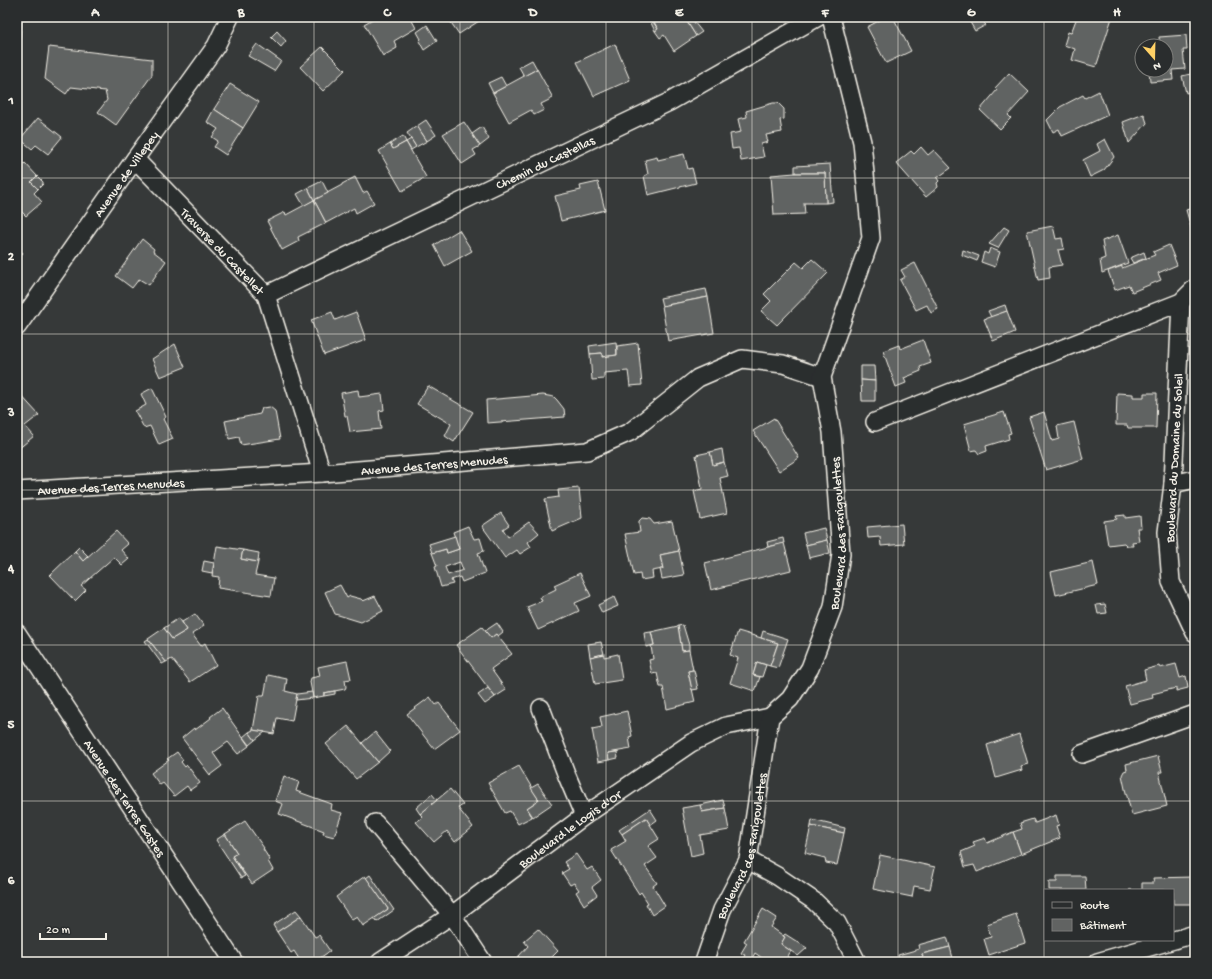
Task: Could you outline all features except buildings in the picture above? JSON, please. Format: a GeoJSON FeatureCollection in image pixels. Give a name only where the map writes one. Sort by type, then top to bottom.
{"type":"FeatureCollection","features":[{"type":"Feature","properties":{"kind":"street","name":"Avenue de Villepey"},"geometry":{"type":"LineString","coordinates":[[17,327],[216,46],[230,17]]}},
{"type":"Feature","properties":{"kind":"street","name":"Chemin du Castellas"},"geometry":{"type":"LineString","coordinates":[[266,295],[669,102],[818,17]]}},
{"type":"Feature","properties":{"kind":"street","name":"Boulevard des Farigoulettes"},"geometry":{"type":"LineString","coordinates":[[704,962],[722,910],[748,860],[770,717],[790,699],[810,668],[833,607],[841,554],[832,432],[822,377],[871,238],[862,142],[831,17]]}},
{"type":"Feature","properties":{"kind":"street","name":"Traverse du Castellet"},"geometry":{"type":"LineString","coordinates":[[135,159],[266,295],[322,473]]}},
{"type":"Feature","properties":{"kind":"street"},"geometry":{"type":"LineString","coordinates":[[876,422],[1181,302],[1195,288]]}},
{"type":"Feature","properties":{"kind":"street","name":"Boulevard du Domaine du Soleil"},"geometry":{"type":"LineString","coordinates":[[1181,302],[1173,484],[1167,532],[1171,582],[1195,633]]}},
{"type":"Feature","properties":{"kind":"street","name":"Avenue des Terres Menudes"},"geometry":{"type":"LineString","coordinates":[[17,491],[322,473],[587,451],[630,432],[698,378],[742,359],[783,364],[822,377]]}},
{"type":"Feature","properties":{"kind":"street"},"geometry":{"type":"LineString","coordinates":[[1173,484],[1195,479]]}},
{"type":"Feature","properties":{"kind":"street","name":"Avenue des Terres Gastes"},"geometry":{"type":"LineString","coordinates":[[17,633],[234,962]]}},
{"type":"Feature","properties":{"kind":"street"},"geometry":{"type":"LineString","coordinates":[[541,708],[584,816]]}},
{"type":"Feature","properties":{"kind":"street"},"geometry":{"type":"LineString","coordinates":[[1082,754],[1195,714]]}},
{"type":"Feature","properties":{"kind":"street","name":"Boulevard le Logis d'Or"},"geometry":{"type":"LineString","coordinates":[[380,962],[452,915],[584,816],[691,743],[726,726],[770,717]]}},
{"type":"Feature","properties":{"kind":"street"},"geometry":{"type":"LineString","coordinates":[[375,823],[452,915],[483,962]]}},
{"type":"Feature","properties":{"kind":"street"},"geometry":{"type":"LineString","coordinates":[[748,860],[777,876],[814,901],[837,923],[857,962]]}},
{"type":"Feature","properties":{"kind":"street"},"geometry":{"type":"LineString","coordinates":[[1174,940],[1195,934]]}},
{"type":"Feature","properties":{"kind":"street"},"geometry":{"type":"LineString","coordinates":[[1097,962],[1170,941]]}}]}
